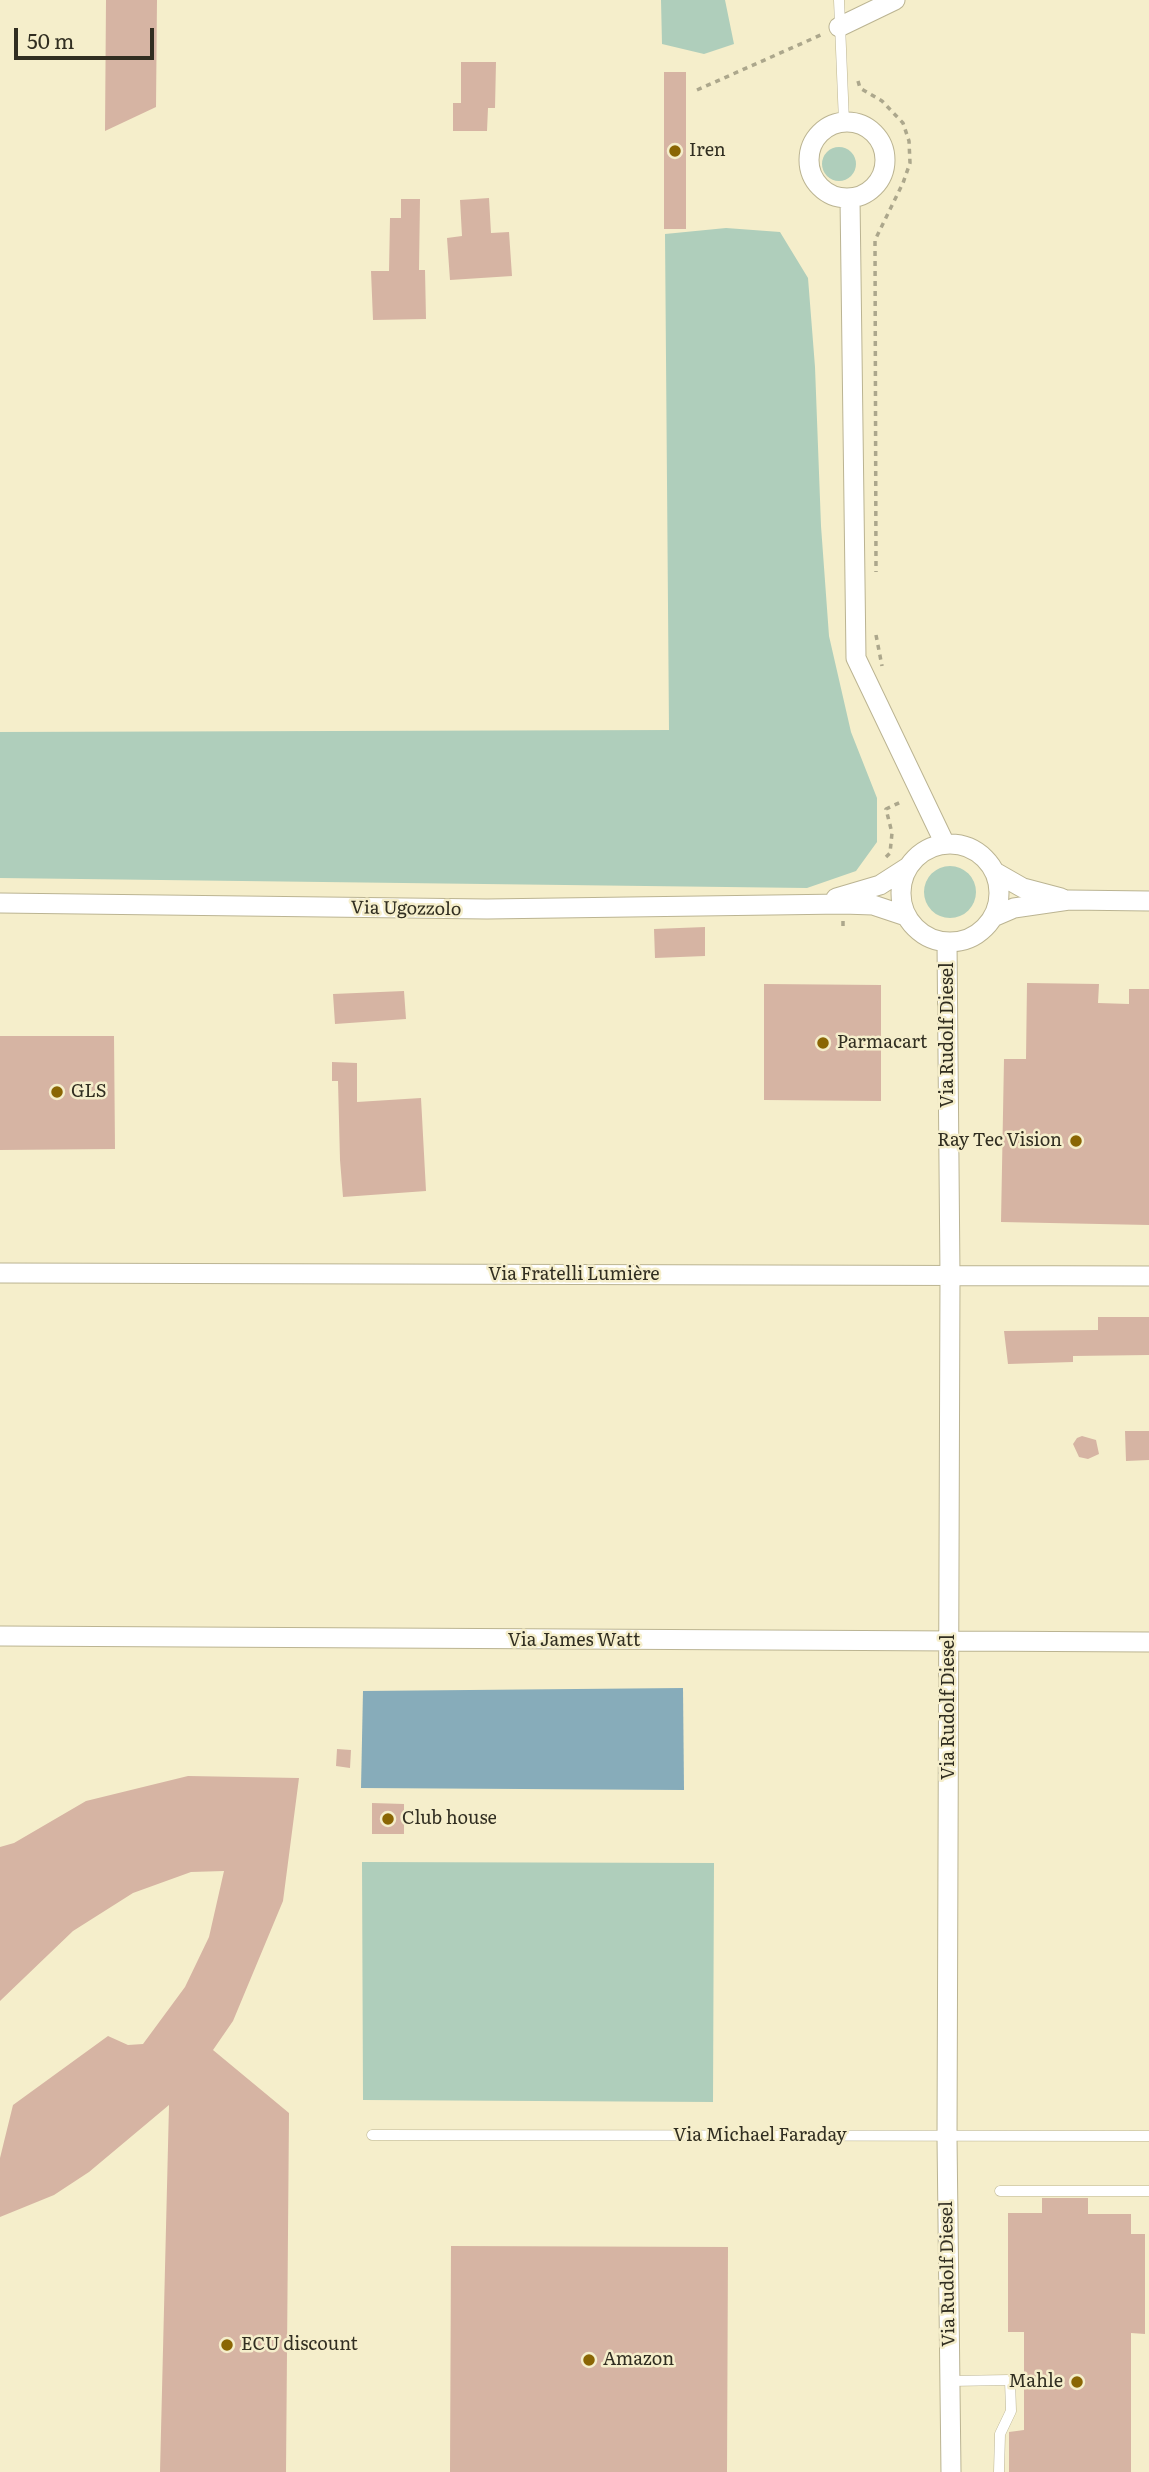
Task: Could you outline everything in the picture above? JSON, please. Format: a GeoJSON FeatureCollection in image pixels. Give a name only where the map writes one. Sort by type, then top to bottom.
{"type":"FeatureCollection","features":[{"type":"Feature","properties":{"kind":"street"},"geometry":{"type":"LineString","coordinates":[[839,27],[895,0]]}},
{"type":"Feature","properties":{"kind":"street"},"geometry":{"type":"LineString","coordinates":[[844,122],[856,122],[867,127],[883,145],[885,157],[880,180],[862,195],[850,198],[825,191],[811,172],[810,156],[820,133],[831,125],[844,122]]}},
{"type":"Feature","properties":{"kind":"street"},"geometry":{"type":"LineString","coordinates":[[850,198],[856,658],[946,844]]}},
{"type":"Feature","properties":{"kind":"street"},"geometry":{"type":"LineString","coordinates":[[946,844],[960,844],[975,850],[995,872],[999,887],[999,902],[993,917],[985,928],[961,941],[947,942],[923,934],[906,916],[901,900],[902,883],[908,867],[918,855],[931,847],[946,844]]}},
{"type":"Feature","properties":{"kind":"street","name":"Via Ugozzolo"},"geometry":{"type":"LineString","coordinates":[[813,904],[880,886],[908,867]]}},
{"type":"Feature","properties":{"kind":"street"},"geometry":{"type":"LineString","coordinates":[[995,872],[1023,888],[1069,900]]}},
{"type":"Feature","properties":{"kind":"street"},"geometry":{"type":"LineString","coordinates":[[993,917],[1014,908],[1069,900],[1149,901]]}},
{"type":"Feature","properties":{"kind":"street","name":"Via Ugozzolo"},"geometry":{"type":"LineString","coordinates":[[0,903],[487,909],[813,904],[873,905],[906,916]]}},
{"type":"Feature","properties":{"kind":"street","name":"Via Rudolf Diesel"},"geometry":{"type":"LineString","coordinates":[[947,942],[950,1276],[947,2137],[951,2472]]}},
{"type":"Feature","properties":{"kind":"street","name":"Via Fratelli Lumière"},"geometry":{"type":"LineString","coordinates":[[0,1273],[1149,1276]]}},
{"type":"Feature","properties":{"kind":"street","name":"Via James Watt"},"geometry":{"type":"LineString","coordinates":[[0,1636],[1149,1642]]}},
{"type":"Feature","properties":{"kind":"lane"},"geometry":{"type":"LineString","coordinates":[[839,0],[844,122]]}},
{"type":"Feature","properties":{"kind":"lane","name":"Via Michael Faraday"},"geometry":{"type":"LineString","coordinates":[[372,2135],[1149,2136]]}},
{"type":"Feature","properties":{"kind":"lane"},"geometry":{"type":"LineString","coordinates":[[1000,2191],[1149,2191]]}},
{"type":"Feature","properties":{"kind":"lane"},"geometry":{"type":"LineString","coordinates":[[950,2381],[1010,2381],[1011,2411],[1000,2434],[999,2472]]}},
{"type":"Feature","properties":{"kind":"green space"},"geometry":{"type":"Polygon","coordinates":[[[661,0],[725,0],[734,44],[704,54],[662,44],[661,0]]]}},
{"type":"Feature","properties":{"kind":"green space"},"geometry":{"type":"Polygon","coordinates":[[[839,147],[851,152],[856,164],[851,176],[839,181],[827,176],[822,164],[827,152],[839,147]]]}},
{"type":"Feature","properties":{"kind":"green space"},"geometry":{"type":"Polygon","coordinates":[[[726,228],[780,232],[808,278],[829,636],[851,732],[877,798],[877,842],[856,871],[807,888],[0,878],[0,732],[669,730],[665,234],[726,228]]]}},
{"type":"Feature","properties":{"kind":"green space"},"geometry":{"type":"Polygon","coordinates":[[[950,866],[960,868],[968,874],[974,882],[974,902],[968,910],[960,916],[950,918],[940,916],[932,910],[926,902],[924,892],[926,882],[932,874],[940,868],[950,866]]]}},
{"type":"Feature","properties":{"kind":"green space"},"geometry":{"type":"Polygon","coordinates":[[[362,1862],[714,1863],[713,2102],[363,2100],[362,1862]]]}},
{"type":"Feature","properties":{"kind":"water"},"geometry":{"type":"Polygon","coordinates":[[[683,1688],[684,1790],[361,1788],[363,1691],[683,1688]]]}},
{"type":"Feature","properties":{"kind":"building"},"geometry":{"type":"Polygon","coordinates":[[[106,0],[157,0],[156,107],[105,131],[106,0]]]}},
{"type":"Feature","properties":{"kind":"building"},"geometry":{"type":"Polygon","coordinates":[[[461,62],[496,62],[495,108],[488,108],[487,131],[453,131],[453,103],[461,103],[461,62]]]}},
{"type":"Feature","properties":{"kind":"building","name":"Iren"},"geometry":{"type":"Polygon","coordinates":[[[664,72],[686,72],[686,229],[664,229],[664,72]]]}},
{"type":"Feature","properties":{"kind":"building"},"geometry":{"type":"Polygon","coordinates":[[[489,198],[491,233],[509,232],[512,276],[450,280],[447,238],[462,236],[460,200],[489,198]]]}},
{"type":"Feature","properties":{"kind":"building"},"geometry":{"type":"Polygon","coordinates":[[[401,199],[420,199],[419,270],[425,270],[426,319],[373,320],[371,271],[389,271],[390,218],[401,218],[401,199]]]}},
{"type":"Feature","properties":{"kind":"building"},"geometry":{"type":"Polygon","coordinates":[[[705,927],[705,956],[655,958],[654,929],[705,927]]]}},
{"type":"Feature","properties":{"kind":"building","name":"Ray Tec Vision"},"geometry":{"type":"Polygon","coordinates":[[[1027,983],[1099,984],[1098,1003],[1129,1004],[1129,989],[1149,989],[1149,1225],[1001,1222],[1004,1059],[1026,1059],[1027,983]]]}},
{"type":"Feature","properties":{"kind":"building","name":"Parmacart"},"geometry":{"type":"Polygon","coordinates":[[[764,984],[881,985],[881,1101],[764,1100],[764,984]]]}},
{"type":"Feature","properties":{"kind":"building"},"geometry":{"type":"Polygon","coordinates":[[[404,991],[406,1019],[335,1024],[333,994],[404,991]]]}},
{"type":"Feature","properties":{"kind":"building","name":"GLS"},"geometry":{"type":"Polygon","coordinates":[[[0,1036],[114,1036],[115,1149],[0,1150],[0,1036]]]}},
{"type":"Feature","properties":{"kind":"building"},"geometry":{"type":"Polygon","coordinates":[[[332,1062],[357,1063],[357,1102],[421,1098],[426,1191],[343,1197],[338,1081],[332,1081],[332,1062]]]}},
{"type":"Feature","properties":{"kind":"building"},"geometry":{"type":"Polygon","coordinates":[[[1098,1317],[1149,1317],[1149,1355],[1073,1356],[1073,1362],[1008,1364],[1004,1331],[1098,1330],[1098,1317]]]}},
{"type":"Feature","properties":{"kind":"building"},"geometry":{"type":"Polygon","coordinates":[[[1125,1431],[1149,1431],[1149,1460],[1126,1461],[1125,1431]]]}},
{"type":"Feature","properties":{"kind":"building"},"geometry":{"type":"Polygon","coordinates":[[[1082,1436],[1096,1440],[1099,1454],[1088,1459],[1079,1457],[1073,1444],[1082,1436]]]}},
{"type":"Feature","properties":{"kind":"building"},"geometry":{"type":"Polygon","coordinates":[[[337,1749],[351,1750],[350,1768],[336,1766],[337,1749]]]}},
{"type":"Feature","properties":{"kind":"building"},"geometry":{"type":"Polygon","coordinates":[[[188,1776],[299,1778],[283,1901],[233,2021],[213,2050],[289,2113],[286,2472],[160,2472],[169,2105],[89,2172],[54,2195],[0,2217],[0,2158],[13,2105],[108,2036],[128,2045],[143,2044],[185,1987],[209,1937],[224,1871],[191,1872],[133,1893],[73,1931],[0,2001],[0,1847],[14,1843],[86,1801],[188,1776]]]}},
{"type":"Feature","properties":{"kind":"building","name":"Club house"},"geometry":{"type":"Polygon","coordinates":[[[372,1803],[404,1804],[404,1834],[372,1834],[372,1803]]]}},
{"type":"Feature","properties":{"kind":"building","name":"Mahle"},"geometry":{"type":"Polygon","coordinates":[[[1042,2198],[1088,2198],[1088,2214],[1131,2214],[1131,2234],[1145,2234],[1145,2334],[1131,2333],[1131,2472],[1009,2472],[1009,2432],[1024,2430],[1024,2332],[1008,2332],[1008,2213],[1042,2213],[1042,2198]]]}},
{"type":"Feature","properties":{"kind":"building","name":"Amazon"},"geometry":{"type":"Polygon","coordinates":[[[451,2246],[728,2247],[727,2472],[450,2472],[451,2246]]]}},
{"type":"Feature","properties":{"kind":"place","name":"Iren"},"geometry":{"type":"Point","coordinates":[675,151]}},
{"type":"Feature","properties":{"kind":"place","name":"Parmacart"},"geometry":{"type":"Point","coordinates":[823,1043]}},
{"type":"Feature","properties":{"kind":"place","name":"GLS"},"geometry":{"type":"Point","coordinates":[57,1092]}},
{"type":"Feature","properties":{"kind":"place","name":"Ray Tec Vision"},"geometry":{"type":"Point","coordinates":[1076,1141]}},
{"type":"Feature","properties":{"kind":"place","name":"Club house"},"geometry":{"type":"Point","coordinates":[388,1819]}},
{"type":"Feature","properties":{"kind":"place","name":"ECU discount"},"geometry":{"type":"Point","coordinates":[227,2345]}},
{"type":"Feature","properties":{"kind":"place","name":"Amazon"},"geometry":{"type":"Point","coordinates":[589,2360]}},
{"type":"Feature","properties":{"kind":"place","name":"Mahle"},"geometry":{"type":"Point","coordinates":[1077,2382]}}]}
